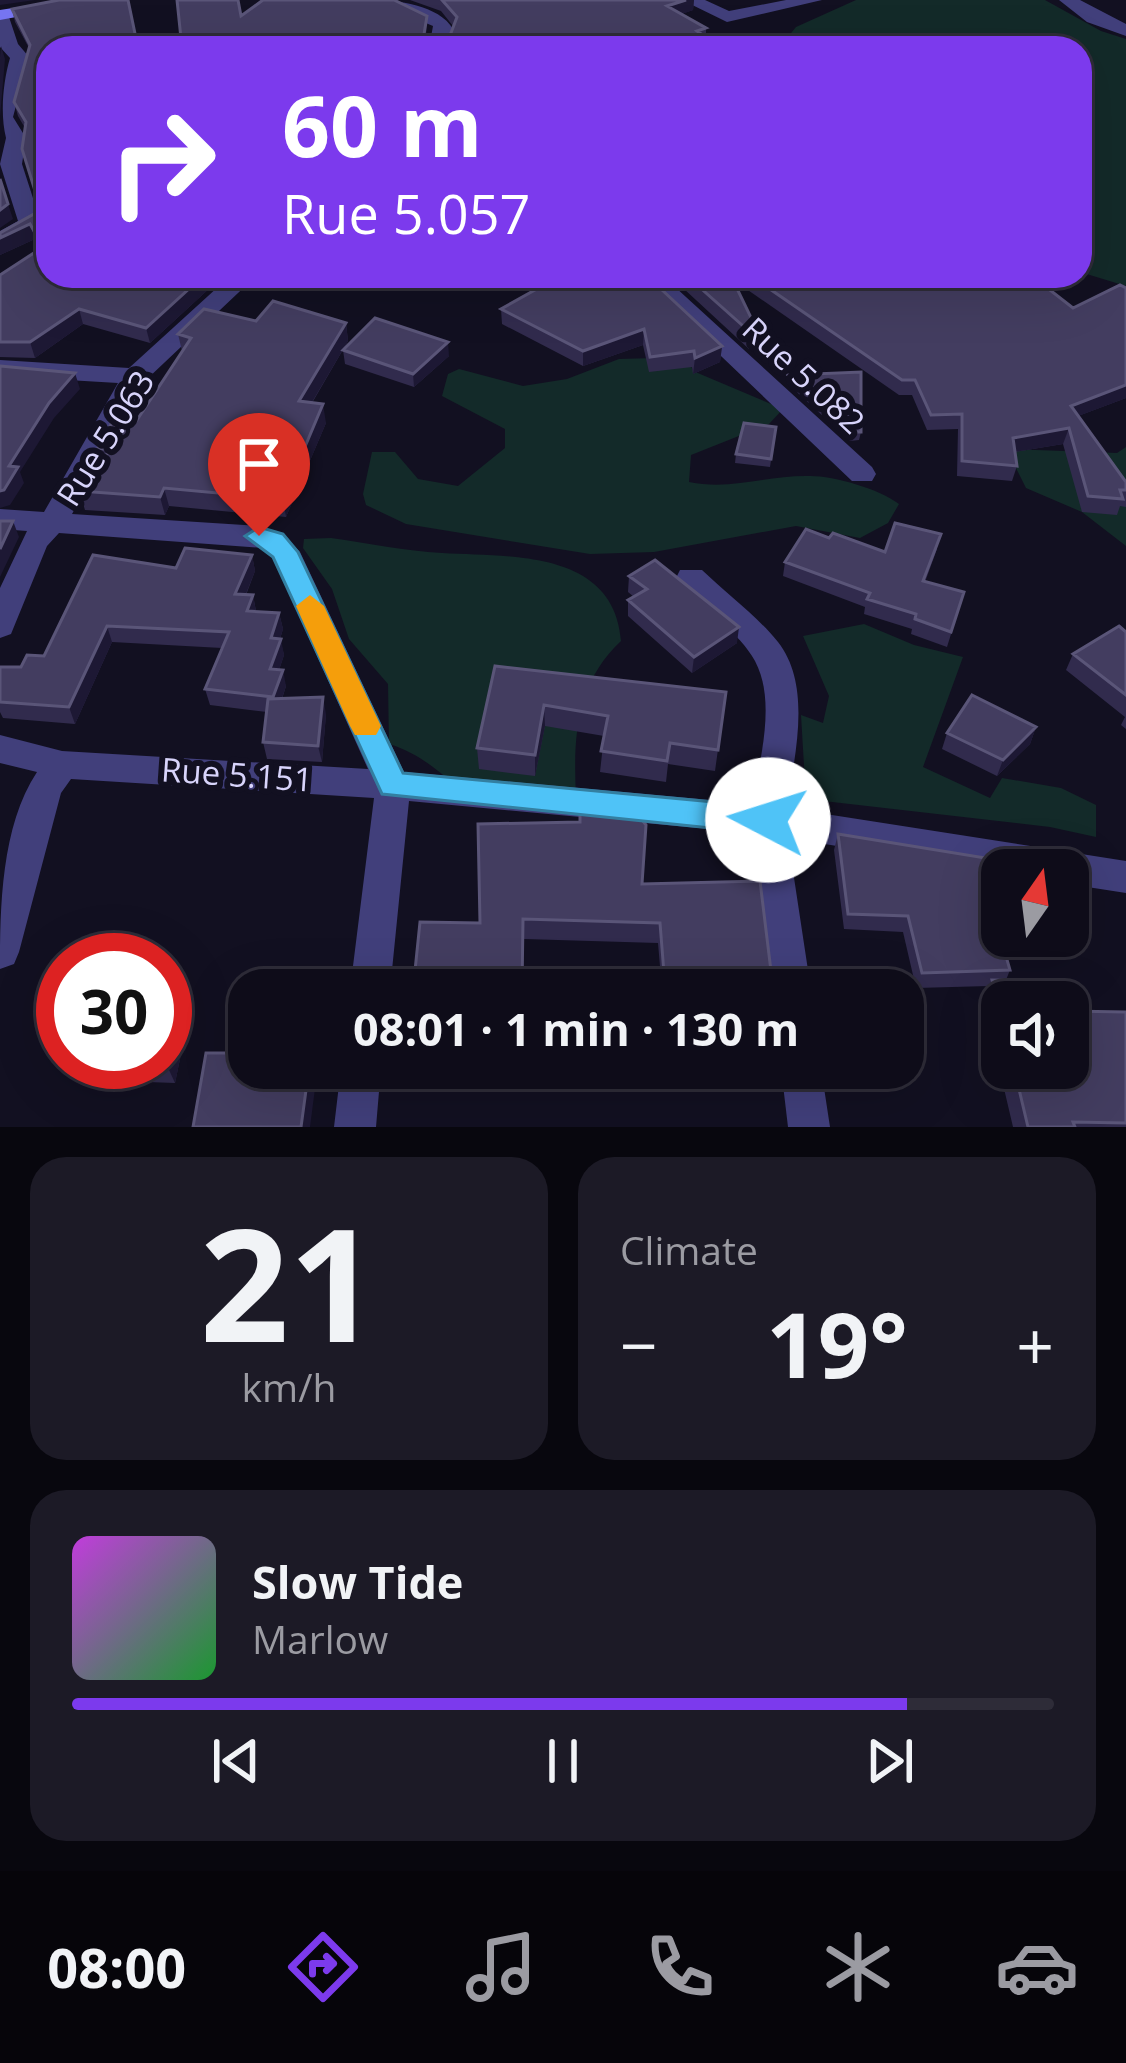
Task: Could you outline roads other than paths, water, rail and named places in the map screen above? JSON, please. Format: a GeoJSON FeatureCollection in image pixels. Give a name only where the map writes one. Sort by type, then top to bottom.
{"type":"FeatureCollection","features":[{"type":"Feature","properties":{"kind":"main road"},"geometry":{"type":"LineString","coordinates":[[0,14],[53,0]]}},
{"type":"Feature","properties":{"kind":"main road"},"geometry":{"type":"LineString","coordinates":[[0,14],[99,0]]}},
{"type":"Feature","properties":{"kind":"street"},"geometry":{"type":"LineString","coordinates":[[380,0],[440,22],[442,36]]}},
{"type":"Feature","properties":{"kind":"street"},"geometry":{"type":"LineString","coordinates":[[691,0],[727,17],[813,0]]}},
{"type":"Feature","properties":{"kind":"street"},"geometry":{"type":"LineString","coordinates":[[1068,0],[1093,18],[1126,30]]}},
{"type":"Feature","properties":{"kind":"street"},"geometry":{"type":"LineString","coordinates":[[0,14],[9,46],[20,58],[3,117],[16,138],[10,150],[11,164],[30,223],[0,240]]}},
{"type":"Feature","properties":{"kind":"street","name":"Rue 5.063"},"geometry":{"type":"LineString","coordinates":[[0,626],[34,542],[53,521],[135,376],[231,288]]}},
{"type":"Feature","properties":{"kind":"street","name":"Rue 5.082"},"geometry":{"type":"LineString","coordinates":[[662,288],[862,474]]}},
{"type":"Feature","properties":{"kind":"street"},"geometry":{"type":"LineString","coordinates":[[0,368],[135,376]]}},
{"type":"Feature","properties":{"kind":"street"},"geometry":{"type":"LineString","coordinates":[[0,519],[273,541],[285,552],[393,785],[372,969]]}},
{"type":"Feature","properties":{"kind":"street"},"geometry":{"type":"LineString","coordinates":[[691,578],[767,651],[779,682],[782,715],[768,820],[788,969]]}},
{"type":"Feature","properties":{"kind":"street"},"geometry":{"type":"LineString","coordinates":[[0,749],[62,765],[45,788],[0,952]]}},
{"type":"Feature","properties":{"kind":"street","name":"Rue 5.151"},"geometry":{"type":"LineString","coordinates":[[62,765],[393,785],[768,820],[1126,877]]}},
{"type":"Feature","properties":{"kind":"street"},"geometry":{"type":"LineString","coordinates":[[355,1127],[360,1089]]}},
{"type":"Feature","properties":{"kind":"street"},"geometry":{"type":"LineString","coordinates":[[804,1089],[809,1127]]}}]}
